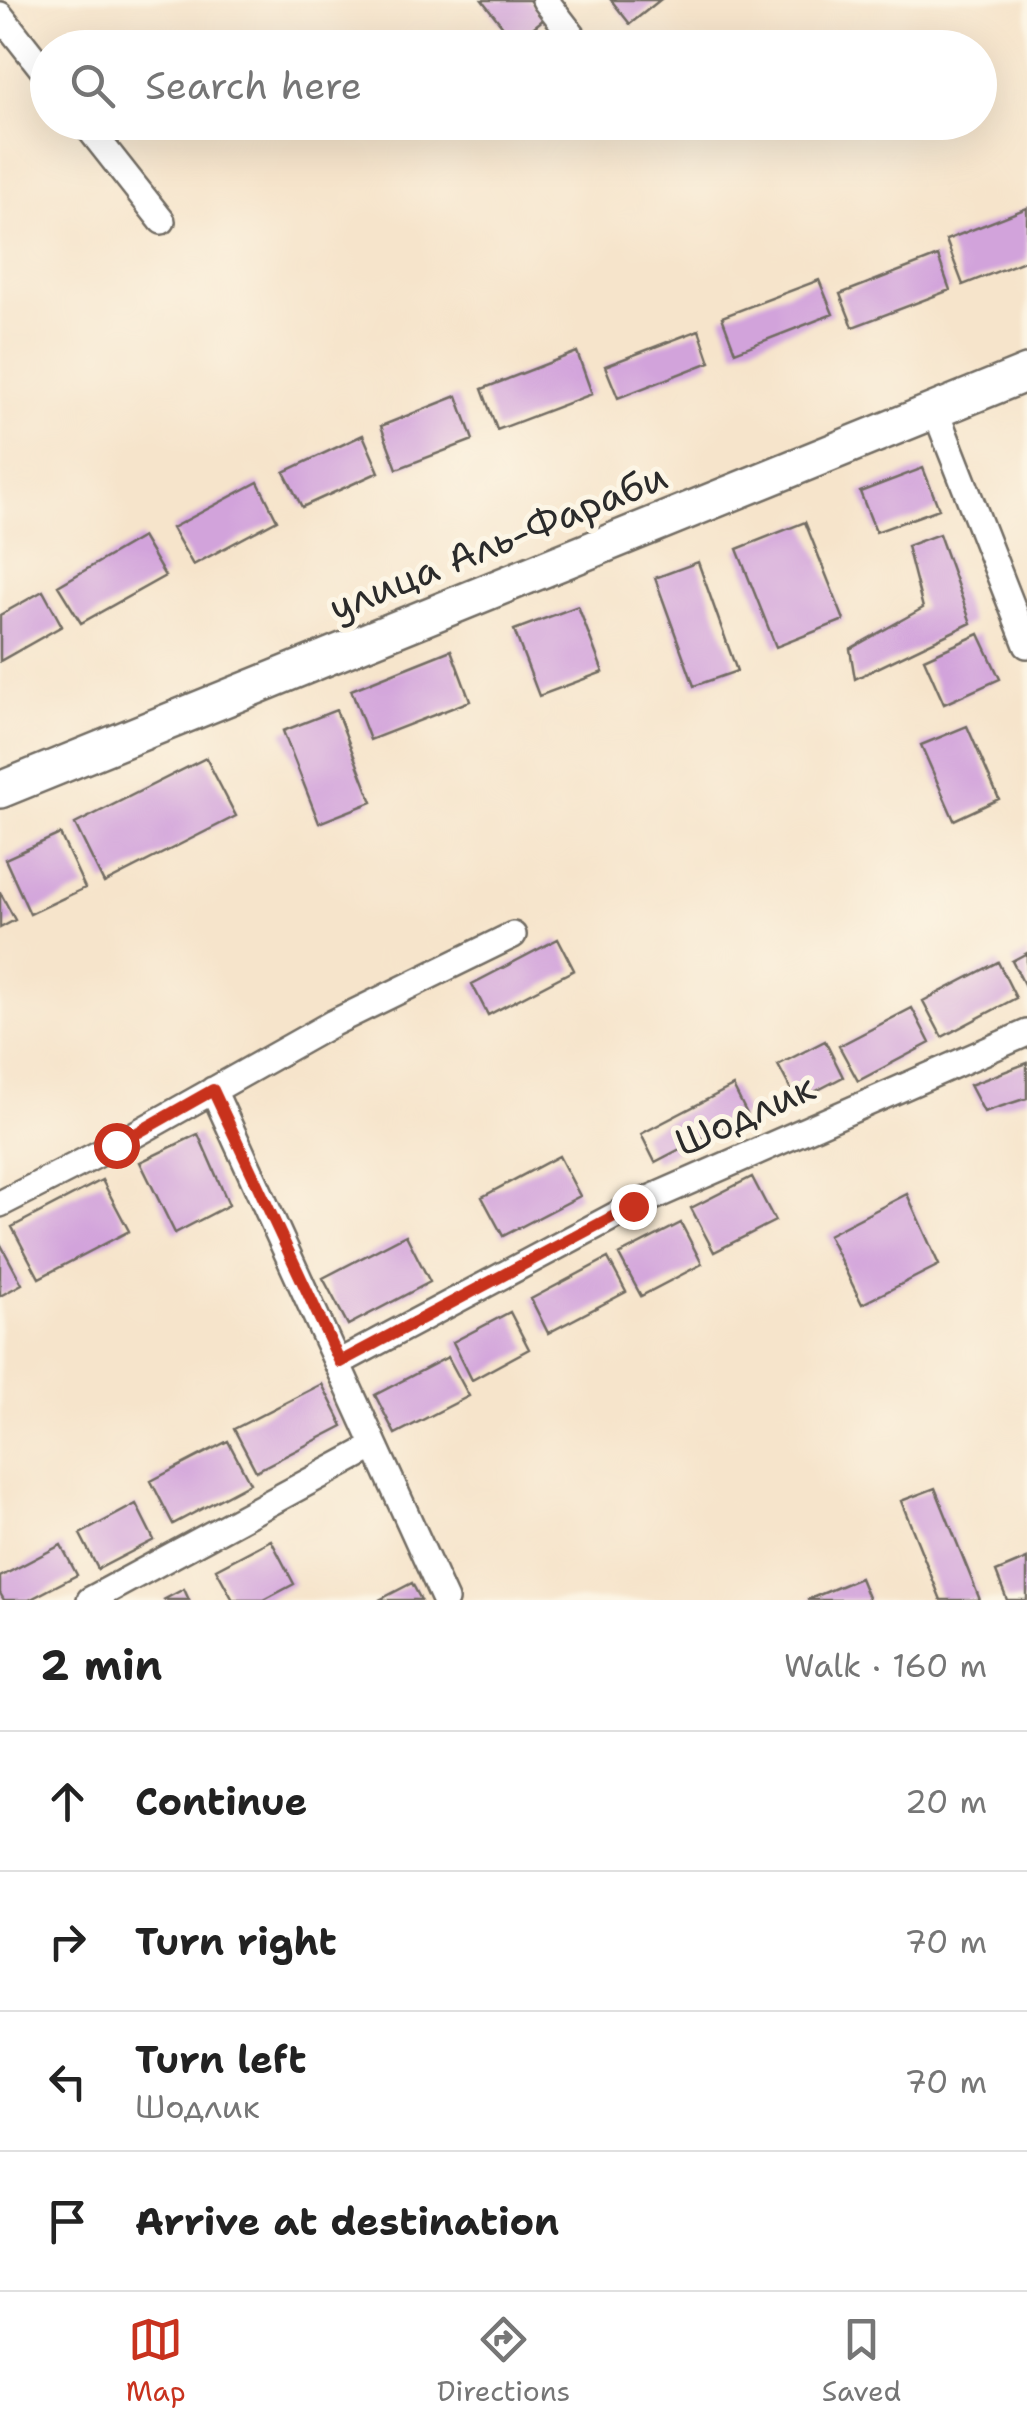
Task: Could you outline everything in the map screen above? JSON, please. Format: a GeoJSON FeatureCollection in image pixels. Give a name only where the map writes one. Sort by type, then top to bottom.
{"type":"FeatureCollection","features":[{"type":"Feature","properties":{"kind":"main road","name":"улица Аль-Фараби"},"geometry":{"type":"LineString","coordinates":[[0,790],[1027,373]]}},
{"type":"Feature","properties":{"kind":"street"},"geometry":{"type":"LineString","coordinates":[[545,0],[568,30]]}},
{"type":"Feature","properties":{"kind":"street"},"geometry":{"type":"LineString","coordinates":[[0,15],[30,53]]}},
{"type":"Feature","properties":{"kind":"street"},"geometry":{"type":"LineString","coordinates":[[98,140],[162,222]]}},
{"type":"Feature","properties":{"kind":"street"},"geometry":{"type":"LineString","coordinates":[[935,410],[1027,645]]}},
{"type":"Feature","properties":{"kind":"street"},"geometry":{"type":"LineString","coordinates":[[0,1204],[333,1022],[513,934]]}},
{"type":"Feature","properties":{"kind":"street","name":"Шодлик"},"geometry":{"type":"LineString","coordinates":[[340,1362],[633,1206],[1027,1033]]}},
{"type":"Feature","properties":{"kind":"street"},"geometry":{"type":"LineString","coordinates":[[213,1090],[445,1600]]}},
{"type":"Feature","properties":{"kind":"street"},"geometry":{"type":"LineString","coordinates":[[90,1600],[373,1447]]}},
{"type":"Feature","properties":{"kind":"building"},"geometry":{"type":"Polygon","coordinates":[[[482,0],[529,0],[544,19],[530,30],[506,30],[482,0]]]}},
{"type":"Feature","properties":{"kind":"building"},"geometry":{"type":"Polygon","coordinates":[[[611,0],[660,0],[630,24],[611,0]]]}},
{"type":"Feature","properties":{"kind":"building"},"geometry":{"type":"Polygon","coordinates":[[[1027,208],[1027,260],[963,285],[946,240],[1027,208]]]}},
{"type":"Feature","properties":{"kind":"building"},"geometry":{"type":"Polygon","coordinates":[[[938,256],[950,290],[853,327],[840,294],[938,256]]]}},
{"type":"Feature","properties":{"kind":"building"},"geometry":{"type":"Polygon","coordinates":[[[819,280],[833,314],[735,352],[722,317],[819,280]]]}},
{"type":"Feature","properties":{"kind":"building"},"geometry":{"type":"Polygon","coordinates":[[[699,330],[710,362],[618,398],[605,366],[699,330]]]}},
{"type":"Feature","properties":{"kind":"building"},"geometry":{"type":"Polygon","coordinates":[[[577,352],[592,394],[497,430],[482,389],[577,352]]]}},
{"type":"Feature","properties":{"kind":"building"},"geometry":{"type":"Polygon","coordinates":[[[457,396],[473,440],[397,469],[381,426],[457,396]]]}},
{"type":"Feature","properties":{"kind":"building"},"geometry":{"type":"Polygon","coordinates":[[[363,435],[379,472],[302,507],[284,472],[363,435]]]}},
{"type":"Feature","properties":{"kind":"building"},"geometry":{"type":"Polygon","coordinates":[[[923,468],[939,509],[876,532],[860,492],[923,468]]]}},
{"type":"Feature","properties":{"kind":"building"},"geometry":{"type":"Polygon","coordinates":[[[258,482],[277,520],[193,565],[172,528],[258,482]]]}},
{"type":"Feature","properties":{"kind":"building"},"geometry":{"type":"Polygon","coordinates":[[[805,522],[844,620],[776,647],[737,549],[805,522]]]}},
{"type":"Feature","properties":{"kind":"building"},"geometry":{"type":"Polygon","coordinates":[[[939,534],[971,623],[855,679],[850,649],[923,608],[907,546],[939,534]]]}},
{"type":"Feature","properties":{"kind":"building"},"geometry":{"type":"Polygon","coordinates":[[[142,537],[165,576],[81,623],[58,586],[142,537]]]}},
{"type":"Feature","properties":{"kind":"building"},"geometry":{"type":"Polygon","coordinates":[[[698,562],[737,671],[694,686],[655,578],[698,562]]]}},
{"type":"Feature","properties":{"kind":"building"},"geometry":{"type":"Polygon","coordinates":[[[43,591],[62,626],[0,661],[0,615],[43,591]]]}},
{"type":"Feature","properties":{"kind":"building"},"geometry":{"type":"Polygon","coordinates":[[[578,606],[603,672],[539,696],[514,630],[578,606]]]}},
{"type":"Feature","properties":{"kind":"building"},"geometry":{"type":"Polygon","coordinates":[[[979,634],[1000,679],[944,704],[924,659],[979,634]]]}},
{"type":"Feature","properties":{"kind":"building"},"geometry":{"type":"Polygon","coordinates":[[[451,650],[470,701],[370,740],[351,690],[451,650]]]}},
{"type":"Feature","properties":{"kind":"building"},"geometry":{"type":"Polygon","coordinates":[[[336,710],[372,802],[319,823],[283,731],[336,710]]]}},
{"type":"Feature","properties":{"kind":"building"},"geometry":{"type":"Polygon","coordinates":[[[967,726],[999,799],[954,820],[921,745],[967,726]]]}},
{"type":"Feature","properties":{"kind":"building"},"geometry":{"type":"Polygon","coordinates":[[[206,758],[236,816],[104,883],[75,824],[206,758]]]}},
{"type":"Feature","properties":{"kind":"building"},"geometry":{"type":"Polygon","coordinates":[[[60,834],[85,888],[30,914],[5,859],[60,834]]]}},
{"type":"Feature","properties":{"kind":"building"},"geometry":{"type":"Polygon","coordinates":[[[0,892],[15,920],[0,928],[0,892]]]}},
{"type":"Feature","properties":{"kind":"building"},"geometry":{"type":"Polygon","coordinates":[[[558,939],[574,970],[488,1015],[472,984],[558,939]]]}},
{"type":"Feature","properties":{"kind":"building"},"geometry":{"type":"Polygon","coordinates":[[[1027,953],[1027,990],[1012,961],[1027,953]]]}},
{"type":"Feature","properties":{"kind":"building"},"geometry":{"type":"Polygon","coordinates":[[[998,962],[1016,998],[942,1037],[923,1001],[998,962]]]}},
{"type":"Feature","properties":{"kind":"building"},"geometry":{"type":"Polygon","coordinates":[[[912,1008],[930,1043],[858,1081],[839,1046],[912,1008]]]}},
{"type":"Feature","properties":{"kind":"building"},"geometry":{"type":"Polygon","coordinates":[[[825,1041],[843,1077],[797,1101],[778,1065],[825,1041]]]}},
{"type":"Feature","properties":{"kind":"building"},"geometry":{"type":"Polygon","coordinates":[[[1027,1063],[1027,1098],[984,1112],[970,1085],[1027,1063]]]}},
{"type":"Feature","properties":{"kind":"building"},"geometry":{"type":"Polygon","coordinates":[[[733,1086],[747,1114],[655,1162],[641,1134],[733,1086]]]}},
{"type":"Feature","properties":{"kind":"building"},"geometry":{"type":"Polygon","coordinates":[[[198,1134],[229,1205],[175,1233],[140,1162],[198,1134]]]}},
{"type":"Feature","properties":{"kind":"building"},"geometry":{"type":"Polygon","coordinates":[[[559,1156],[580,1196],[503,1236],[482,1197],[559,1156]]]}},
{"type":"Feature","properties":{"kind":"building"},"geometry":{"type":"Polygon","coordinates":[[[752,1177],[775,1221],[714,1252],[691,1208],[752,1177]]]}},
{"type":"Feature","properties":{"kind":"building"},"geometry":{"type":"Polygon","coordinates":[[[102,1180],[129,1231],[39,1278],[12,1227],[102,1180]]]}},
{"type":"Feature","properties":{"kind":"building"},"geometry":{"type":"Polygon","coordinates":[[[907,1194],[939,1265],[862,1304],[828,1235],[907,1194]]]}},
{"type":"Feature","properties":{"kind":"building"},"geometry":{"type":"Polygon","coordinates":[[[681,1223],[702,1264],[641,1296],[619,1255],[681,1223]]]}},
{"type":"Feature","properties":{"kind":"building"},"geometry":{"type":"Polygon","coordinates":[[[406,1235],[430,1282],[348,1325],[323,1278],[406,1235]]]}},
{"type":"Feature","properties":{"kind":"building"},"geometry":{"type":"Polygon","coordinates":[[[0,1243],[22,1284],[0,1296],[0,1243]]]}},
{"type":"Feature","properties":{"kind":"building"},"geometry":{"type":"Polygon","coordinates":[[[608,1258],[626,1292],[548,1333],[531,1299],[608,1258]]]}},
{"type":"Feature","properties":{"kind":"building"},"geometry":{"type":"Polygon","coordinates":[[[510,1312],[529,1349],[472,1380],[453,1342],[510,1312]]]}},
{"type":"Feature","properties":{"kind":"building"},"geometry":{"type":"Polygon","coordinates":[[[448,1357],[469,1396],[395,1434],[375,1395],[448,1357]]]}},
{"type":"Feature","properties":{"kind":"building"},"geometry":{"type":"Polygon","coordinates":[[[322,1384],[343,1426],[256,1471],[234,1429],[322,1384]]]}},
{"type":"Feature","properties":{"kind":"building"},"geometry":{"type":"Polygon","coordinates":[[[228,1441],[250,1483],[173,1524],[151,1481],[228,1441]]]}},
{"type":"Feature","properties":{"kind":"building"},"geometry":{"type":"Polygon","coordinates":[[[935,1488],[980,1600],[941,1600],[901,1501],[935,1488]]]}},
{"type":"Feature","properties":{"kind":"building"},"geometry":{"type":"Polygon","coordinates":[[[136,1504],[154,1540],[98,1569],[80,1534],[136,1504]]]}},
{"type":"Feature","properties":{"kind":"building"},"geometry":{"type":"Polygon","coordinates":[[[271,1540],[294,1584],[264,1600],[233,1600],[216,1569],[271,1540]]]}},
{"type":"Feature","properties":{"kind":"building"},"geometry":{"type":"Polygon","coordinates":[[[61,1545],[77,1575],[29,1600],[4,1600],[0,1577],[61,1545]]]}},
{"type":"Feature","properties":{"kind":"building"},"geometry":{"type":"Polygon","coordinates":[[[1027,1559],[1027,1600],[1007,1600],[996,1572],[1027,1559]]]}},
{"type":"Feature","properties":{"kind":"building"},"geometry":{"type":"Polygon","coordinates":[[[860,1578],[869,1600],[807,1600],[860,1578]]]}},
{"type":"Feature","properties":{"kind":"building"},"geometry":{"type":"Polygon","coordinates":[[[412,1583],[421,1600],[379,1600],[412,1583]]]}},
{"type":"Feature","properties":{"kind":"building"},"geometry":{"type":"Polygon","coordinates":[[[184,1589],[189,1600],[163,1600],[184,1589]]]}},
{"type":"Feature","properties":{"kind":"route"},"geometry":{"type":"LineString","coordinates":[[116,1145],[213,1090],[340,1362],[633,1206]]}}]}
